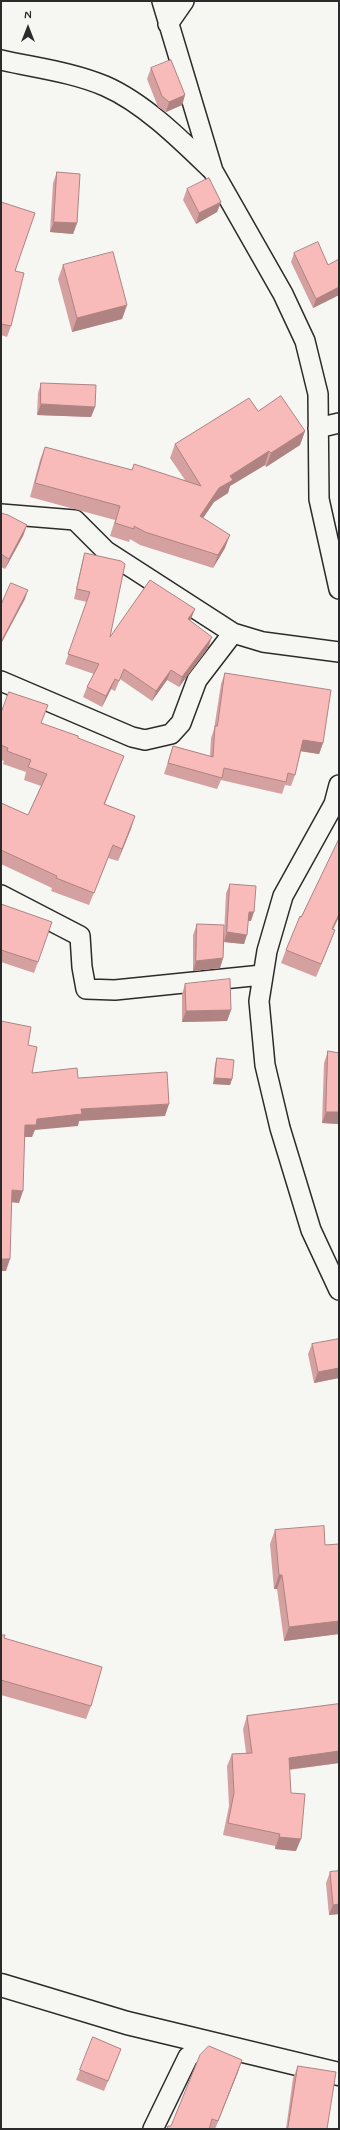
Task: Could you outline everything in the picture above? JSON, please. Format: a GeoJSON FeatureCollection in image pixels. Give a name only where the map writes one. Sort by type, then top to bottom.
{"type":"FeatureCollection","features":[{"type":"Feature","properties":{"kind":"street"},"geometry":{"type":"LineString","coordinates":[[162,1],[214,171],[283,294],[305,341],[318,394],[319,499],[339,589]]}},
{"type":"Feature","properties":{"kind":"street"},"geometry":{"type":"LineString","coordinates":[[168,24],[184,1]]}},
{"type":"Feature","properties":{"kind":"street"},"geometry":{"type":"LineString","coordinates":[[1,60],[79,76],[107,87],[132,102],[175,135],[214,171]]}},
{"type":"Feature","properties":{"kind":"street"},"geometry":{"type":"LineString","coordinates":[[318,428],[339,423]]}},
{"type":"Feature","properties":{"kind":"street"},"geometry":{"type":"LineString","coordinates":[[1,514],[75,520],[106,551],[233,633],[263,642],[339,652]]}},
{"type":"Feature","properties":{"kind":"street"},"geometry":{"type":"LineString","coordinates":[[1,681],[132,737],[146,740],[171,734],[181,723],[197,680],[233,633]]}},
{"type":"Feature","properties":{"kind":"street"},"geometry":{"type":"LineString","coordinates":[[339,785],[334,804],[283,896],[267,951],[259,1001],[265,1065],[280,1128],[311,1230],[339,1290]]}},
{"type":"Feature","properties":{"kind":"street"},"geometry":{"type":"LineString","coordinates":[[1,895],[80,936],[82,967],[86,989],[115,990],[262,975]]}},
{"type":"Feature","properties":{"kind":"street"},"geometry":{"type":"LineString","coordinates":[[1,1985],[127,2023],[339,2074]]}},
{"type":"Feature","properties":{"kind":"street"},"geometry":{"type":"LineString","coordinates":[[153,2129],[188,2057],[207,2042]]}},
{"type":"Feature","properties":{"kind":"building"},"geometry":{"type":"Polygon","coordinates":[[[171,60],[185,95],[169,102],[162,96],[151,68],[171,60]]]}},
{"type":"Feature","properties":{"kind":"building"},"geometry":{"type":"Polygon","coordinates":[[[57,172],[80,174],[77,223],[54,222],[57,172]]]}},
{"type":"Feature","properties":{"kind":"building"},"geometry":{"type":"Polygon","coordinates":[[[209,178],[221,202],[199,213],[187,189],[209,178]]]}},
{"type":"Feature","properties":{"kind":"building"},"geometry":{"type":"Polygon","coordinates":[[[1,202],[35,213],[15,271],[24,273],[11,326],[1,324],[1,202]]]}},
{"type":"Feature","properties":{"kind":"building"},"geometry":{"type":"Polygon","coordinates":[[[318,242],[328,265],[339,259],[339,287],[316,299],[294,253],[318,242]]]}},
{"type":"Feature","properties":{"kind":"building"},"geometry":{"type":"Polygon","coordinates":[[[113,252],[127,305],[77,318],[63,265],[113,252]]]}},
{"type":"Feature","properties":{"kind":"building"},"geometry":{"type":"Polygon","coordinates":[[[41,383],[96,385],[95,407],[41,404],[41,383]]]}},
{"type":"Feature","properties":{"kind":"building"},"geometry":{"type":"Polygon","coordinates":[[[281,396],[305,431],[271,453],[269,451],[230,476],[233,480],[219,488],[200,516],[230,535],[218,555],[145,532],[134,526],[134,529],[115,523],[120,506],[35,483],[45,447],[132,470],[134,464],[201,486],[175,444],[249,398],[258,411],[281,396]]]}},
{"type":"Feature","properties":{"kind":"building"},"geometry":{"type":"Polygon","coordinates":[[[1,513],[27,525],[9,559],[1,554],[1,513]]]}},
{"type":"Feature","properties":{"kind":"building"},"geometry":{"type":"Polygon","coordinates":[[[85,553],[121,561],[125,564],[110,637],[150,580],[195,609],[188,619],[212,637],[182,677],[171,670],[156,691],[124,669],[119,681],[115,679],[106,696],[87,687],[99,664],[68,654],[90,592],[77,589],[85,553]]]}},
{"type":"Feature","properties":{"kind":"building"},"geometry":{"type":"Polygon","coordinates":[[[11,583],[28,590],[1,642],[1,605],[11,583]]]}},
{"type":"Feature","properties":{"kind":"building"},"geometry":{"type":"Polygon","coordinates":[[[225,673],[331,690],[323,743],[303,740],[295,775],[288,773],[286,782],[224,768],[222,778],[168,763],[173,746],[213,757],[215,726],[217,726],[225,673]]]}},
{"type":"Feature","properties":{"kind":"building"},"geometry":{"type":"Polygon","coordinates":[[[9,692],[48,705],[41,723],[78,736],[78,738],[124,756],[104,804],[135,816],[122,849],[113,845],[94,893],[56,878],[57,876],[1,850],[1,803],[28,815],[47,774],[28,767],[31,760],[7,751],[8,748],[1,745],[1,713],[9,692]]]}},
{"type":"Feature","properties":{"kind":"building"},"geometry":{"type":"Polygon","coordinates":[[[339,839],[339,914],[332,929],[335,930],[321,964],[286,950],[300,916],[301,917],[339,839]]]}},
{"type":"Feature","properties":{"kind":"building"},"geometry":{"type":"Polygon","coordinates":[[[230,884],[256,886],[254,912],[249,912],[247,935],[227,932],[230,884]]]}},
{"type":"Feature","properties":{"kind":"building"},"geometry":{"type":"Polygon","coordinates":[[[1,904],[52,922],[38,962],[1,950],[1,904]]]}},
{"type":"Feature","properties":{"kind":"building"},"geometry":{"type":"Polygon","coordinates":[[[197,924],[224,925],[223,958],[196,961],[197,924]]]}},
{"type":"Feature","properties":{"kind":"building"},"geometry":{"type":"Polygon","coordinates":[[[230,979],[231,1010],[186,1011],[185,984],[230,979]]]}},
{"type":"Feature","properties":{"kind":"building"},"geometry":{"type":"Polygon","coordinates":[[[1,1021],[31,1027],[28,1045],[37,1047],[32,1073],[77,1068],[78,1078],[167,1072],[169,1104],[81,1109],[82,1114],[37,1119],[36,1125],[25,1125],[23,1191],[12,1190],[10,1259],[1,1259],[1,1021]]]}},
{"type":"Feature","properties":{"kind":"building"},"geometry":{"type":"Polygon","coordinates":[[[328,1051],[339,1053],[339,1112],[326,1112],[328,1051]]]}},
{"type":"Feature","properties":{"kind":"building"},"geometry":{"type":"Polygon","coordinates":[[[217,1058],[234,1060],[232,1079],[215,1078],[217,1058]]]}},
{"type":"Feature","properties":{"kind":"building"},"geometry":{"type":"Polygon","coordinates":[[[339,1339],[339,1368],[318,1372],[312,1344],[339,1339]]]}},
{"type":"Feature","properties":{"kind":"building"},"geometry":{"type":"Polygon","coordinates":[[[324,1526],[325,1545],[339,1544],[339,1621],[289,1627],[282,1575],[279,1575],[275,1530],[324,1526]]]}},
{"type":"Feature","properties":{"kind":"building"},"geometry":{"type":"Polygon","coordinates":[[[1,1635],[5,1635],[4,1638],[102,1667],[91,1706],[1,1680],[1,1635]]]}},
{"type":"Feature","properties":{"kind":"building"},"geometry":{"type":"Polygon","coordinates":[[[339,1704],[339,1751],[289,1758],[291,1793],[305,1794],[301,1839],[279,1837],[280,1834],[228,1823],[234,1793],[232,1754],[252,1753],[247,1716],[339,1704]]]}},
{"type":"Feature","properties":{"kind":"building"},"geometry":{"type":"Polygon","coordinates":[[[339,1871],[339,1904],[333,1905],[330,1872],[339,1871]]]}},
{"type":"Feature","properties":{"kind":"building"},"geometry":{"type":"Polygon","coordinates":[[[93,2037],[121,2049],[108,2081],[80,2070],[93,2037]]]}},
{"type":"Feature","properties":{"kind":"building"},"geometry":{"type":"Polygon","coordinates":[[[209,2046],[242,2060],[218,2121],[212,2119],[209,2129],[167,2129],[168,2126],[171,2126],[200,2055],[209,2046]]]}},
{"type":"Feature","properties":{"kind":"building"},"geometry":{"type":"Polygon","coordinates":[[[298,2066],[336,2072],[327,2129],[288,2129],[298,2066]]]}}]}
